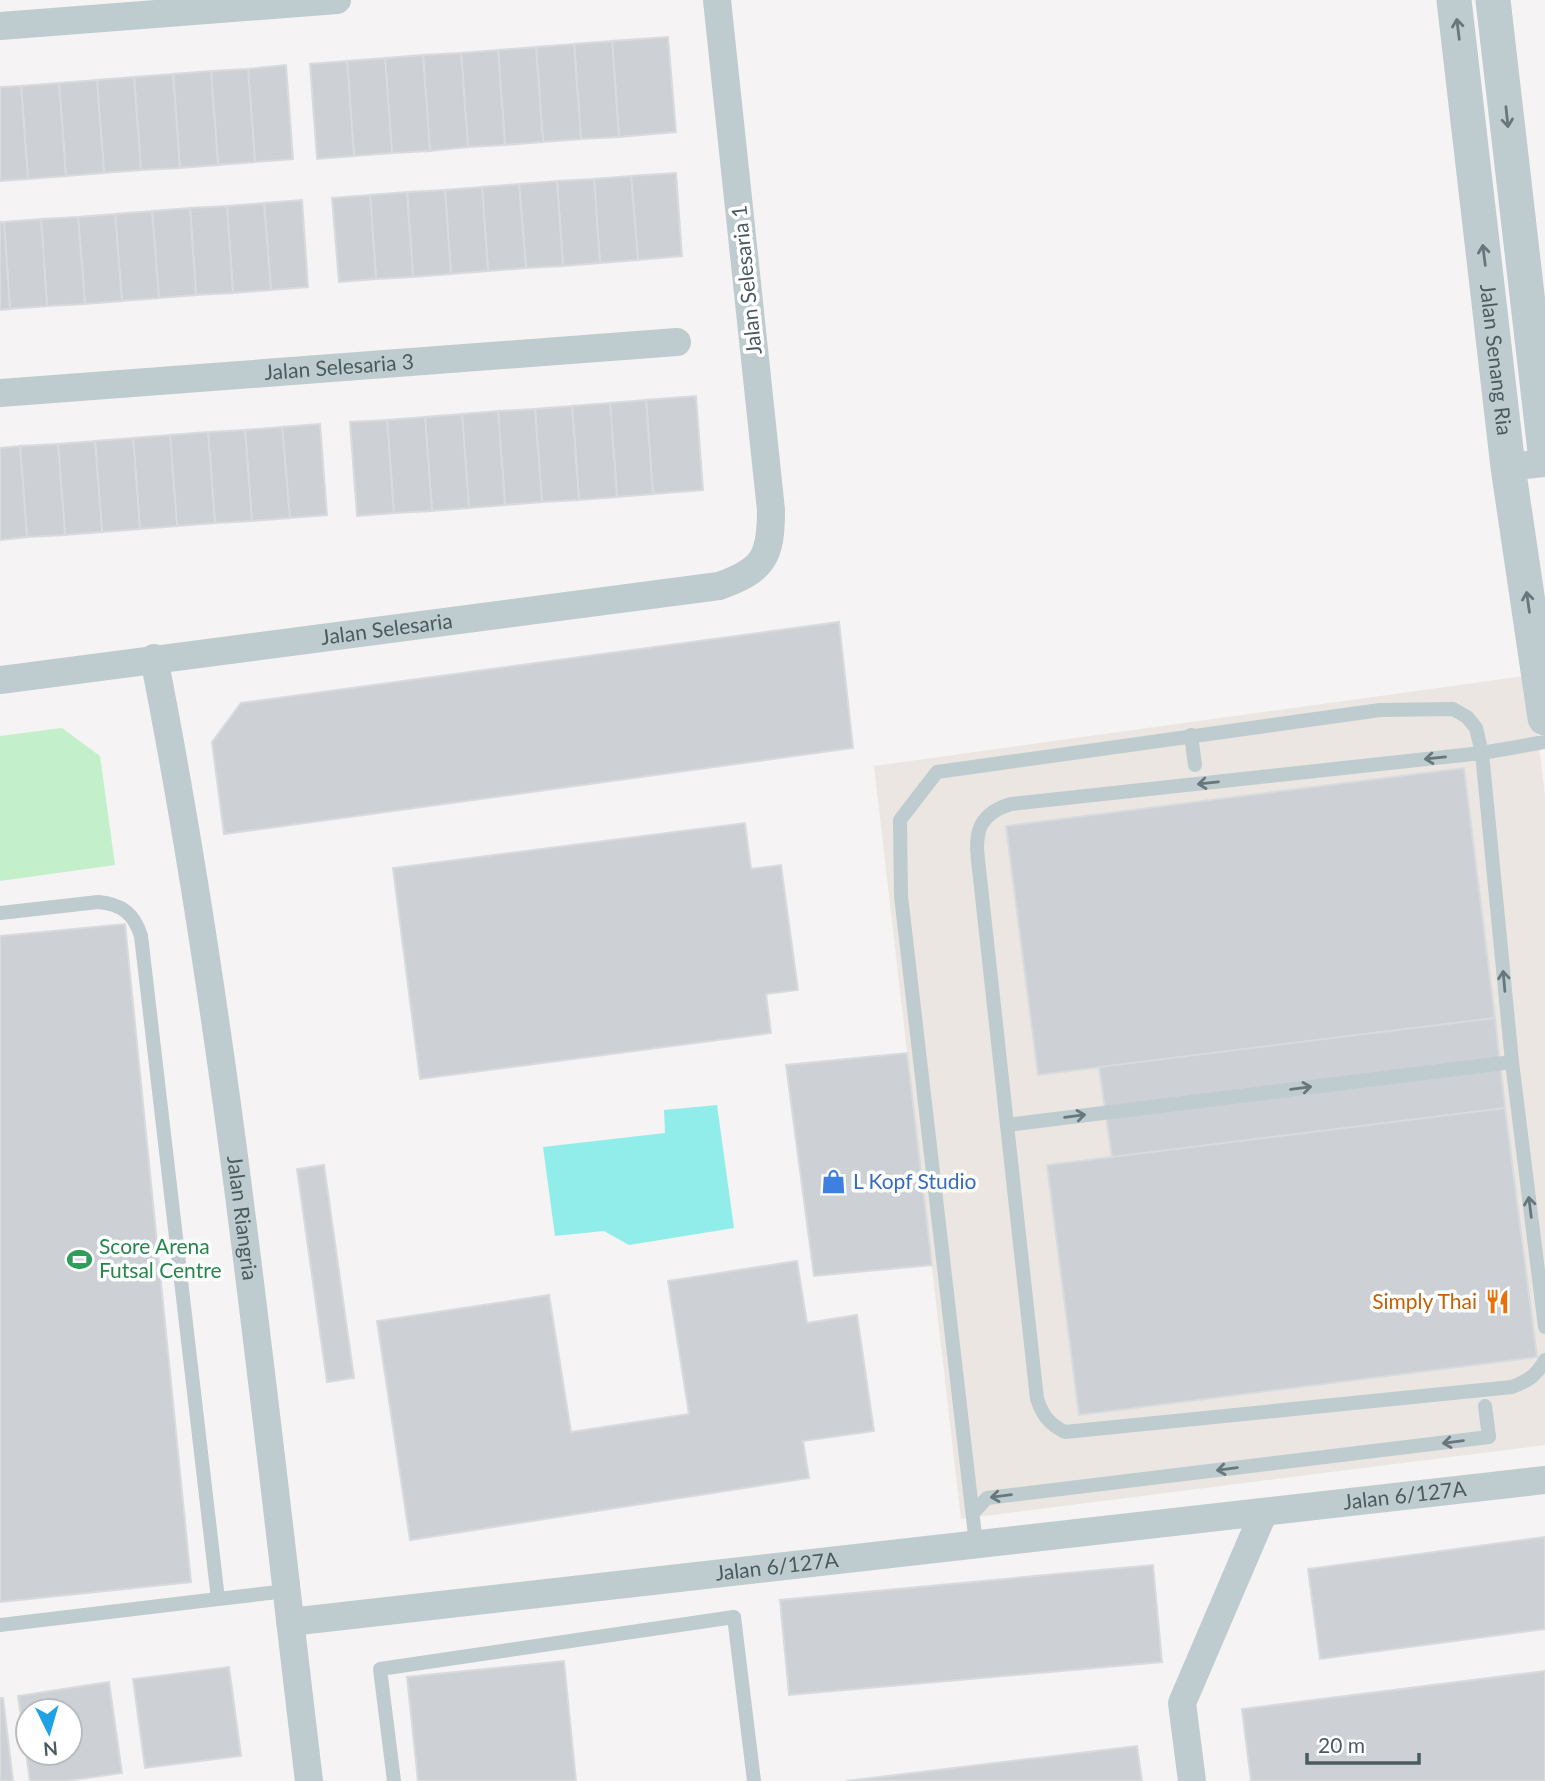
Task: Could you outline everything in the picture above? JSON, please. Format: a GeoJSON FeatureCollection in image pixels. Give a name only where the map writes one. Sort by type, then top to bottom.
{"type":"FeatureCollection","features":[{"type":"Feature","properties":{"kind":"street"},"geometry":{"type":"LineString","coordinates":[[0,26],[337,0]]}},
{"type":"Feature","properties":{"kind":"street","name":"Jalan Selesaria 1"},"geometry":{"type":"LineString","coordinates":[[717,0],[772,510],[771,535],[765,559]]}},
{"type":"Feature","properties":{"kind":"street","name":"Jalan Senang Ria"},"geometry":{"type":"LineString","coordinates":[[1454,0],[1508,467],[1545,718]]}},
{"type":"Feature","properties":{"kind":"street","name":"Jalan Senang Ria"},"geometry":{"type":"LineString","coordinates":[[1493,0],[1545,451]]}},
{"type":"Feature","properties":{"kind":"street","name":"Jalan Selesaria 3"},"geometry":{"type":"LineString","coordinates":[[0,393],[677,342]]}},
{"type":"Feature","properties":{"kind":"street"},"geometry":{"type":"LineString","coordinates":[[1508,467],[1545,463]]}},
{"type":"Feature","properties":{"kind":"street","name":"Jalan Selesaria"},"geometry":{"type":"LineString","coordinates":[[0,680],[719,586],[748,576],[765,559]]}},
{"type":"Feature","properties":{"kind":"street","name":"Jalan Riangria"},"geometry":{"type":"LineString","coordinates":[[154,658],[188,831],[234,1160],[309,1781]]}},
{"type":"Feature","properties":{"kind":"street","name":"Jalan 6/127A"},"geometry":{"type":"LineString","coordinates":[[290,1622],[1545,1480]]}},
{"type":"Feature","properties":{"kind":"street"},"geometry":{"type":"LineString","coordinates":[[1192,1781],[1182,1703],[1263,1514]]}},
{"type":"Feature","properties":{"kind":"lane"},"geometry":{"type":"LineString","coordinates":[[976,1544],[901,896],[900,820],[937,772],[1309,718],[1438,708],[1453,709],[1466,717],[1476,728],[1482,753],[1512,1062],[1545,1327]]}},
{"type":"Feature","properties":{"kind":"lane"},"geometry":{"type":"LineString","coordinates":[[1191,735],[1195,765]]}},
{"type":"Feature","properties":{"kind":"lane"},"geometry":{"type":"LineString","coordinates":[[1545,742],[1482,753],[1025,802],[997,808],[985,818],[978,831],[976,846],[1037,1399],[1046,1419],[1065,1432],[1512,1387],[1532,1377],[1545,1360]]}},
{"type":"Feature","properties":{"kind":"lane"},"geometry":{"type":"LineString","coordinates":[[0,913],[98,902],[113,903],[126,910],[137,922],[141,936],[218,1599]]}},
{"type":"Feature","properties":{"kind":"lane"},"geometry":{"type":"LineString","coordinates":[[1007,1125],[1512,1062]]}},
{"type":"Feature","properties":{"kind":"lane"},"geometry":{"type":"LineString","coordinates":[[973,1513],[988,1498],[1489,1437],[1485,1406]]}},
{"type":"Feature","properties":{"kind":"lane"},"geometry":{"type":"LineString","coordinates":[[0,1625],[287,1591]]}},
{"type":"Feature","properties":{"kind":"lane"},"geometry":{"type":"LineString","coordinates":[[394,1781],[380,1669],[734,1617],[754,1781]]}},
{"type":"Feature","properties":{"kind":"shaded area"},"geometry":{"type":"Polygon","coordinates":[[[1531,675],[1545,797],[1545,1445],[961,1519],[874,766],[1531,675]]]}},
{"type":"Feature","properties":{"kind":"green space"},"geometry":{"type":"Polygon","coordinates":[[[62,728],[100,756],[115,865],[0,881],[0,736],[62,728]]]}},
{"type":"Feature","properties":{"kind":"water"},"geometry":{"type":"Polygon","coordinates":[[[717,1105],[734,1228],[629,1245],[604,1231],[555,1236],[543,1147],[665,1133],[664,1110],[717,1105]]]}},
{"type":"Feature","properties":{"kind":"building"},"geometry":{"type":"Polygon","coordinates":[[[668,37],[676,132],[619,137],[612,41],[668,37]]]}},
{"type":"Feature","properties":{"kind":"building"},"geometry":{"type":"Polygon","coordinates":[[[612,41],[619,137],[581,139],[574,44],[612,41]]]}},
{"type":"Feature","properties":{"kind":"building"},"geometry":{"type":"Polygon","coordinates":[[[574,44],[581,139],[543,142],[536,47],[574,44]]]}},
{"type":"Feature","properties":{"kind":"building"},"geometry":{"type":"Polygon","coordinates":[[[536,47],[543,142],[505,145],[498,50],[536,47]]]}},
{"type":"Feature","properties":{"kind":"building"},"geometry":{"type":"Polygon","coordinates":[[[498,50],[505,145],[468,147],[461,53],[498,50]]]}},
{"type":"Feature","properties":{"kind":"building"},"geometry":{"type":"Polygon","coordinates":[[[461,53],[468,147],[430,151],[423,55],[461,53]]]}},
{"type":"Feature","properties":{"kind":"building"},"geometry":{"type":"Polygon","coordinates":[[[423,55],[430,151],[392,153],[385,58],[423,55]]]}},
{"type":"Feature","properties":{"kind":"building"},"geometry":{"type":"Polygon","coordinates":[[[385,58],[392,153],[354,156],[347,61],[385,58]]]}},
{"type":"Feature","properties":{"kind":"building"},"geometry":{"type":"Polygon","coordinates":[[[347,61],[354,156],[317,159],[310,64],[347,61]]]}},
{"type":"Feature","properties":{"kind":"building"},"geometry":{"type":"Polygon","coordinates":[[[286,65],[293,159],[255,162],[248,69],[286,65]]]}},
{"type":"Feature","properties":{"kind":"building"},"geometry":{"type":"Polygon","coordinates":[[[248,69],[255,162],[218,165],[211,71],[248,69]]]}},
{"type":"Feature","properties":{"kind":"building"},"geometry":{"type":"Polygon","coordinates":[[[211,71],[218,165],[180,168],[173,74],[211,71]]]}},
{"type":"Feature","properties":{"kind":"building"},"geometry":{"type":"Polygon","coordinates":[[[173,74],[180,168],[141,170],[134,77],[173,74]]]}},
{"type":"Feature","properties":{"kind":"building"},"geometry":{"type":"Polygon","coordinates":[[[134,77],[141,170],[104,173],[97,80],[134,77]]]}},
{"type":"Feature","properties":{"kind":"building"},"geometry":{"type":"Polygon","coordinates":[[[97,80],[104,173],[66,176],[59,83],[97,80]]]}},
{"type":"Feature","properties":{"kind":"building"},"geometry":{"type":"Polygon","coordinates":[[[59,83],[66,176],[28,179],[21,86],[59,83]]]}},
{"type":"Feature","properties":{"kind":"building"},"geometry":{"type":"Polygon","coordinates":[[[21,86],[28,179],[0,181],[0,87],[21,86]]]}},
{"type":"Feature","properties":{"kind":"building"},"geometry":{"type":"Polygon","coordinates":[[[676,173],[682,256],[638,260],[631,176],[676,173]]]}},
{"type":"Feature","properties":{"kind":"building"},"geometry":{"type":"Polygon","coordinates":[[[631,176],[638,260],[600,263],[594,179],[631,176]]]}},
{"type":"Feature","properties":{"kind":"building"},"geometry":{"type":"Polygon","coordinates":[[[594,179],[600,263],[563,266],[557,181],[594,179]]]}},
{"type":"Feature","properties":{"kind":"building"},"geometry":{"type":"Polygon","coordinates":[[[557,181],[563,266],[526,268],[519,184],[557,181]]]}},
{"type":"Feature","properties":{"kind":"building"},"geometry":{"type":"Polygon","coordinates":[[[519,184],[526,268],[488,271],[482,187],[519,184]]]}},
{"type":"Feature","properties":{"kind":"building"},"geometry":{"type":"Polygon","coordinates":[[[482,187],[488,271],[451,274],[445,190],[482,187]]]}},
{"type":"Feature","properties":{"kind":"building"},"geometry":{"type":"Polygon","coordinates":[[[445,190],[451,274],[413,277],[407,192],[445,190]]]}},
{"type":"Feature","properties":{"kind":"building"},"geometry":{"type":"Polygon","coordinates":[[[407,192],[413,277],[376,279],[370,195],[407,192]]]}},
{"type":"Feature","properties":{"kind":"building"},"geometry":{"type":"Polygon","coordinates":[[[370,195],[376,279],[339,282],[332,198],[370,195]]]}},
{"type":"Feature","properties":{"kind":"building"},"geometry":{"type":"Polygon","coordinates":[[[302,200],[308,287],[271,290],[264,203],[302,200]]]}},
{"type":"Feature","properties":{"kind":"building"},"geometry":{"type":"Polygon","coordinates":[[[264,203],[271,290],[233,293],[227,206],[264,203]]]}},
{"type":"Feature","properties":{"kind":"building"},"geometry":{"type":"Polygon","coordinates":[[[227,206],[233,293],[196,295],[190,208],[227,206]]]}},
{"type":"Feature","properties":{"kind":"building"},"geometry":{"type":"Polygon","coordinates":[[[190,208],[196,295],[159,298],[152,211],[190,208]]]}},
{"type":"Feature","properties":{"kind":"building"},"geometry":{"type":"Polygon","coordinates":[[[152,211],[159,298],[122,301],[115,214],[152,211]]]}},
{"type":"Feature","properties":{"kind":"building"},"geometry":{"type":"Polygon","coordinates":[[[115,214],[122,301],[85,304],[78,217],[115,214]]]}},
{"type":"Feature","properties":{"kind":"building"},"geometry":{"type":"Polygon","coordinates":[[[78,217],[85,304],[47,306],[41,219],[78,217]]]}},
{"type":"Feature","properties":{"kind":"building"},"geometry":{"type":"Polygon","coordinates":[[[41,219],[47,306],[10,309],[4,222],[41,219]]]}},
{"type":"Feature","properties":{"kind":"building"},"geometry":{"type":"Polygon","coordinates":[[[0,222],[4,222],[10,309],[0,310],[0,222]]]}},
{"type":"Feature","properties":{"kind":"building"},"geometry":{"type":"Polygon","coordinates":[[[696,396],[703,490],[653,494],[646,400],[696,396]]]}},
{"type":"Feature","properties":{"kind":"building"},"geometry":{"type":"Polygon","coordinates":[[[646,400],[653,494],[617,497],[610,403],[646,400]]]}},
{"type":"Feature","properties":{"kind":"building"},"geometry":{"type":"Polygon","coordinates":[[[610,403],[617,497],[579,500],[572,406],[610,403]]]}},
{"type":"Feature","properties":{"kind":"building"},"geometry":{"type":"Polygon","coordinates":[[[572,406],[579,500],[542,502],[535,409],[572,406]]]}},
{"type":"Feature","properties":{"kind":"building"},"geometry":{"type":"Polygon","coordinates":[[[535,409],[542,502],[505,505],[498,411],[535,409]]]}},
{"type":"Feature","properties":{"kind":"building"},"geometry":{"type":"Polygon","coordinates":[[[498,411],[505,505],[469,508],[462,414],[498,411]]]}},
{"type":"Feature","properties":{"kind":"building"},"geometry":{"type":"Polygon","coordinates":[[[462,414],[469,508],[432,511],[425,417],[462,414]]]}},
{"type":"Feature","properties":{"kind":"building"},"geometry":{"type":"Polygon","coordinates":[[[425,417],[432,511],[394,513],[387,420],[425,417]]]}},
{"type":"Feature","properties":{"kind":"building"},"geometry":{"type":"Polygon","coordinates":[[[387,420],[394,513],[357,516],[350,422],[387,420]]]}},
{"type":"Feature","properties":{"kind":"building"},"geometry":{"type":"Polygon","coordinates":[[[320,424],[327,515],[290,518],[282,427],[320,424]]]}},
{"type":"Feature","properties":{"kind":"building"},"geometry":{"type":"Polygon","coordinates":[[[282,427],[290,518],[252,521],[245,430],[282,427]]]}},
{"type":"Feature","properties":{"kind":"building"},"geometry":{"type":"Polygon","coordinates":[[[245,430],[252,521],[215,523],[208,432],[245,430]]]}},
{"type":"Feature","properties":{"kind":"building"},"geometry":{"type":"Polygon","coordinates":[[[208,432],[215,523],[177,526],[170,435],[208,432]]]}},
{"type":"Feature","properties":{"kind":"building"},"geometry":{"type":"Polygon","coordinates":[[[170,435],[177,526],[140,529],[133,438],[170,435]]]}},
{"type":"Feature","properties":{"kind":"building"},"geometry":{"type":"Polygon","coordinates":[[[133,438],[140,529],[102,532],[95,441],[133,438]]]}},
{"type":"Feature","properties":{"kind":"building"},"geometry":{"type":"Polygon","coordinates":[[[95,441],[102,532],[65,535],[58,444],[95,441]]]}},
{"type":"Feature","properties":{"kind":"building"},"geometry":{"type":"Polygon","coordinates":[[[58,444],[65,535],[27,537],[20,446],[58,444]]]}},
{"type":"Feature","properties":{"kind":"building"},"geometry":{"type":"Polygon","coordinates":[[[20,446],[27,537],[0,540],[0,448],[20,446]]]}},
{"type":"Feature","properties":{"kind":"building"},"geometry":{"type":"Polygon","coordinates":[[[839,622],[853,748],[224,834],[212,742],[241,703],[839,622]]]}},
{"type":"Feature","properties":{"kind":"building"},"geometry":{"type":"Polygon","coordinates":[[[1464,768],[1495,1018],[1038,1075],[1006,826],[1464,768]]]}},
{"type":"Feature","properties":{"kind":"building"},"geometry":{"type":"Polygon","coordinates":[[[745,823],[751,869],[781,865],[798,990],[766,994],[771,1033],[420,1079],[393,868],[745,823]]]}},
{"type":"Feature","properties":{"kind":"building","name":"Score Arena Futsal Centre"},"geometry":{"type":"Polygon","coordinates":[[[125,924],[191,1582],[0,1602],[0,936],[125,924]]]}},
{"type":"Feature","properties":{"kind":"building"},"geometry":{"type":"Polygon","coordinates":[[[1495,1018],[1505,1108],[1112,1158],[1099,1067],[1495,1018]]]}},
{"type":"Feature","properties":{"kind":"building"},"geometry":{"type":"Polygon","coordinates":[[[907,1053],[932,1265],[814,1276],[786,1065],[907,1053]]]}},
{"type":"Feature","properties":{"kind":"building"},"geometry":{"type":"Polygon","coordinates":[[[1505,1108],[1537,1357],[1079,1415],[1047,1165],[1505,1108]]]}},
{"type":"Feature","properties":{"kind":"building"},"geometry":{"type":"Polygon","coordinates":[[[324,1165],[354,1378],[327,1382],[297,1169],[324,1165]]]}},
{"type":"Feature","properties":{"kind":"building"},"geometry":{"type":"Polygon","coordinates":[[[797,1261],[807,1323],[857,1315],[874,1431],[803,1441],[809,1478],[410,1540],[377,1321],[549,1295],[571,1432],[689,1414],[668,1281],[797,1261]]]}},
{"type":"Feature","properties":{"kind":"building"},"geometry":{"type":"Polygon","coordinates":[[[1545,1537],[1545,1629],[1320,1659],[1308,1569],[1545,1537]]]}},
{"type":"Feature","properties":{"kind":"building"},"geometry":{"type":"Polygon","coordinates":[[[1153,1565],[1162,1662],[789,1695],[780,1600],[1153,1565]]]}},
{"type":"Feature","properties":{"kind":"building"},"geometry":{"type":"Polygon","coordinates":[[[564,1661],[576,1781],[418,1781],[407,1677],[564,1661]]]}},
{"type":"Feature","properties":{"kind":"building"},"geometry":{"type":"Polygon","coordinates":[[[229,1667],[241,1756],[145,1768],[133,1679],[229,1667]]]}},
{"type":"Feature","properties":{"kind":"building"},"geometry":{"type":"Polygon","coordinates":[[[1545,1671],[1545,1781],[1251,1781],[1242,1709],[1545,1671]]]}},
{"type":"Feature","properties":{"kind":"building"},"geometry":{"type":"Polygon","coordinates":[[[109,1682],[122,1773],[66,1781],[30,1781],[28,1767],[84,1767],[84,1697],[18,1697],[109,1682]]]}},
{"type":"Feature","properties":{"kind":"building"},"geometry":{"type":"Polygon","coordinates":[[[0,1698],[3,1698],[13,1781],[0,1781],[0,1698]]]}},
{"type":"Feature","properties":{"kind":"building"},"geometry":{"type":"Polygon","coordinates":[[[1137,1746],[1142,1781],[846,1781],[1137,1746]]]}},
{"type":"Feature","properties":{"kind":"place","name":"L Kopf Studio"},"geometry":{"type":"Point","coordinates":[833,1182]}},
{"type":"Feature","properties":{"kind":"place","name":"Score Arena Futsal Centre"},"geometry":{"type":"Point","coordinates":[79,1259]}},
{"type":"Feature","properties":{"kind":"place","name":"Simply Thai"},"geometry":{"type":"Point","coordinates":[1497,1302]}}]}
